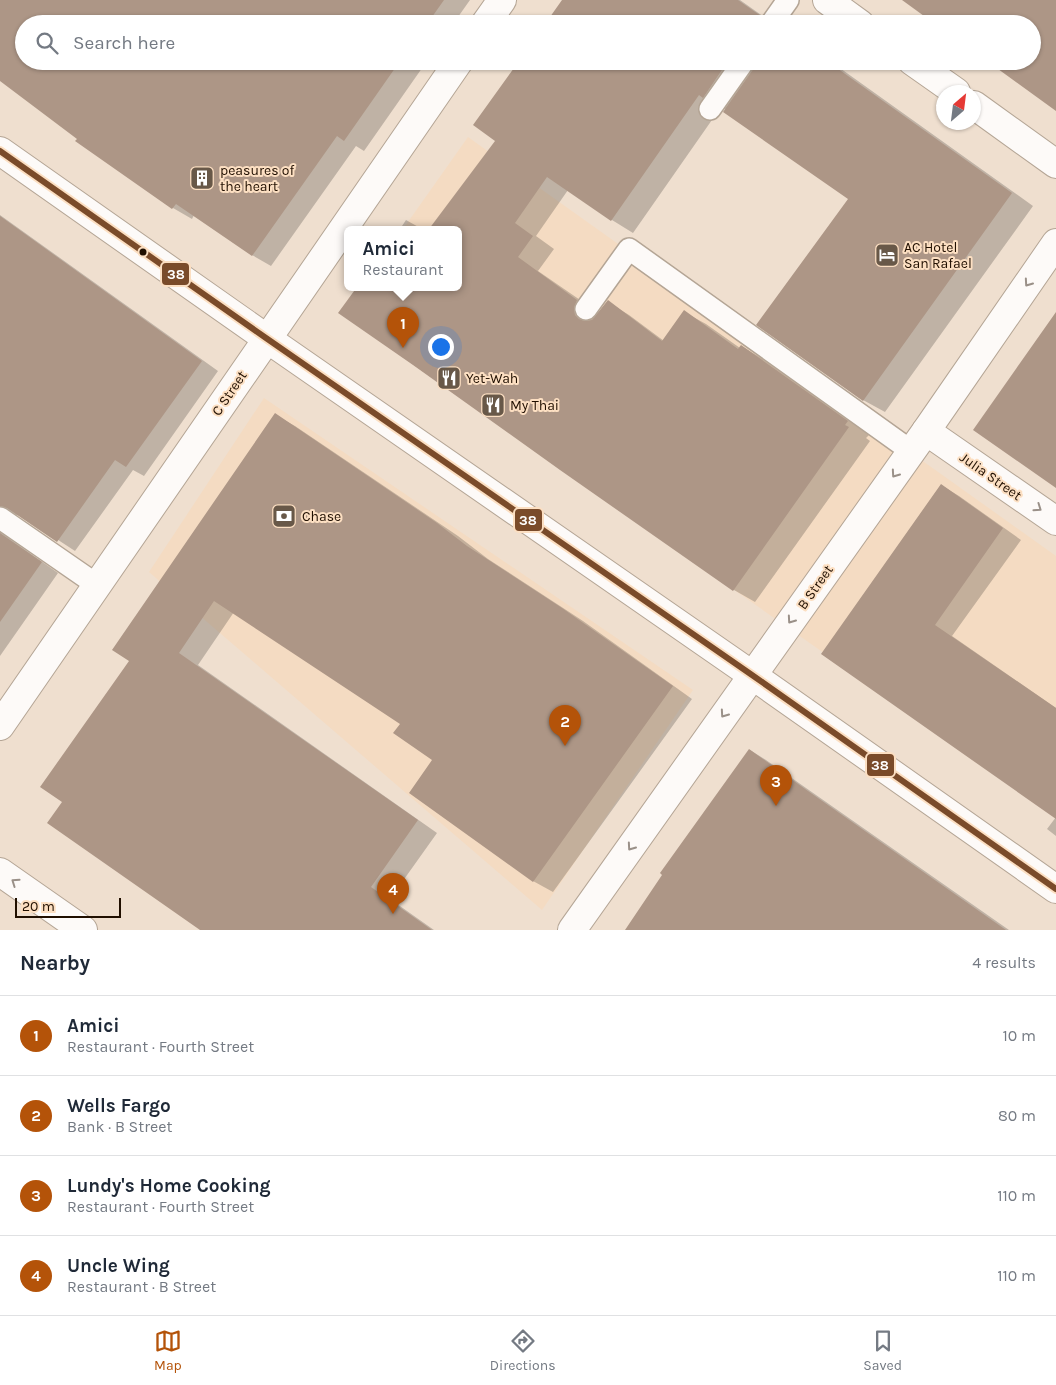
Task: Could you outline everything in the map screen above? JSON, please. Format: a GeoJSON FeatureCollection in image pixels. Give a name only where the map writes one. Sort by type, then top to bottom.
{"type":"FeatureCollection","features":[{"type":"Feature","properties":{"kind":"street"},"geometry":{"type":"LineString","coordinates":[[491,15],[502,0]]}},
{"type":"Feature","properties":{"kind":"street"},"geometry":{"type":"LineString","coordinates":[[827,0],[848,15]]}},
{"type":"Feature","properties":{"kind":"street","name":"C Street"},"geometry":{"type":"LineString","coordinates":[[344,226],[453,70]]}},
{"type":"Feature","properties":{"kind":"street"},"geometry":{"type":"LineString","coordinates":[[925,70],[946,85]]}},
{"type":"Feature","properties":{"kind":"street"},"geometry":{"type":"LineString","coordinates":[[981,110],[1056,164]]}},
{"type":"Feature","properties":{"kind":"street"},"geometry":{"type":"LineString","coordinates":[[0,151],[1056,889]]}},
{"type":"Feature","properties":{"kind":"street","name":"C Street"},"geometry":{"type":"LineString","coordinates":[[0,726],[344,226]]}},
{"type":"Feature","properties":{"kind":"street","name":"B Street"},"geometry":{"type":"LineString","coordinates":[[572,930],[1056,243]]}},
{"type":"Feature","properties":{"kind":"street","name":"Julia Street"},"geometry":{"type":"LineString","coordinates":[[918,441],[1056,521]]}},
{"type":"Feature","properties":{"kind":"street"},"geometry":{"type":"LineString","coordinates":[[0,872],[83,930]]}},
{"type":"Feature","properties":{"kind":"lane"},"geometry":{"type":"LineString","coordinates":[[777,15],[788,0]]}},
{"type":"Feature","properties":{"kind":"lane"},"geometry":{"type":"LineString","coordinates":[[710,109],[738,70]]}},
{"type":"Feature","properties":{"kind":"lane"},"geometry":{"type":"LineString","coordinates":[[586,309],[630,249],[918,441]]}},
{"type":"Feature","properties":{"kind":"lane"},"geometry":{"type":"LineString","coordinates":[[0,518],[97,585]]}},
{"type":"Feature","properties":{"kind":"shaded area"},"geometry":{"type":"Polygon","coordinates":[[[468,137],[1056,556],[1056,816],[343,315],[359,291],[462,291],[462,226],[405,226],[468,137]]]}},
{"type":"Feature","properties":{"kind":"shaded area"},"geometry":{"type":"Polygon","coordinates":[[[264,398],[693,690],[542,910],[149,572],[264,398]]]}},
{"type":"Feature","properties":{"kind":"building"},"geometry":{"type":"Polygon","coordinates":[[[0,0],[444,0],[433,15],[15,15],[15,70],[394,70],[344,141],[337,136],[252,256],[176,204],[172,209],[75,141],[77,139],[0,81],[0,0]]]}},
{"type":"Feature","properties":{"kind":"building"},"geometry":{"type":"Polygon","coordinates":[[[562,0],[738,0],[760,15],[551,15],[562,0]]]}},
{"type":"Feature","properties":{"kind":"building"},"geometry":{"type":"Polygon","coordinates":[[[902,0],[1056,0],[1056,111],[999,70],[1041,70],[1041,15],[923,15],[902,0]]]}},
{"type":"Feature","properties":{"kind":"building"},"geometry":{"type":"Polygon","coordinates":[[[513,70],[722,70],[703,98],[699,95],[611,221],[547,177],[515,223],[533,236],[518,257],[577,300],[574,308],[575,315],[579,319],[585,321],[592,320],[608,300],[662,341],[684,310],[738,349],[741,345],[848,421],[845,425],[849,427],[733,591],[338,313],[354,291],[462,291],[462,226],[431,226],[495,141],[473,125],[513,70]]]}},
{"type":"Feature","properties":{"kind":"building","name":"AC Hotel San Rafael"},"geometry":{"type":"Polygon","coordinates":[[[753,70],[840,70],[1012,193],[863,401],[756,325],[848,199],[723,112],[753,70]]]}},
{"type":"Feature","properties":{"kind":"building"},"geometry":{"type":"Polygon","coordinates":[[[0,216],[202,361],[126,467],[115,460],[57,542],[7,508],[0,506],[0,216]]]}},
{"type":"Feature","properties":{"kind":"building"},"geometry":{"type":"Polygon","coordinates":[[[1056,312],[1056,488],[973,430],[1056,312]]]}},
{"type":"Feature","properties":{"kind":"building"},"geometry":{"type":"Polygon","coordinates":[[[275,413],[437,523],[467,546],[562,608],[673,686],[533,882],[409,793],[432,760],[393,733],[400,724],[214,601],[179,653],[418,820],[371,887],[432,930],[200,930],[47,823],[62,802],[40,787],[129,661],[112,650],[275,413]]]}},
{"type":"Feature","properties":{"kind":"building"},"geometry":{"type":"Polygon","coordinates":[[[941,484],[1003,528],[935,625],[1056,708],[1056,819],[821,654],[941,484]]]}},
{"type":"Feature","properties":{"kind":"building"},"geometry":{"type":"Polygon","coordinates":[[[0,533],[42,562],[0,622],[0,533]]]}},
{"type":"Feature","properties":{"kind":"building"},"geometry":{"type":"Polygon","coordinates":[[[749,749],[1006,930],[625,930],[662,875],[660,873],[749,749]]]}},
{"type":"Feature","properties":{"kind":"transit line","name":"38"},"geometry":{"type":"LineString","coordinates":[[0,151],[1056,889]]}},
{"type":"Feature","properties":{"kind":"place","name":"peasures of the heart"},"geometry":{"type":"Point","coordinates":[202,178]}},
{"type":"Feature","properties":{"kind":"place","name":"AC Hotel San Rafael"},"geometry":{"type":"Point","coordinates":[887,255]}},
{"type":"Feature","properties":{"kind":"place","name":"Amici"},"geometry":{"type":"Point","coordinates":[403,348]}},
{"type":"Feature","properties":{"kind":"place","name":"Yet-Wah"},"geometry":{"type":"Point","coordinates":[449,378]}},
{"type":"Feature","properties":{"kind":"place","name":"My Thai"},"geometry":{"type":"Point","coordinates":[493,405]}},
{"type":"Feature","properties":{"kind":"place","name":"Chase"},"geometry":{"type":"Point","coordinates":[284,516]}},
{"type":"Feature","properties":{"kind":"place","name":"Wells Fargo"},"geometry":{"type":"Point","coordinates":[565,746]}},
{"type":"Feature","properties":{"kind":"place","name":"Lundy's Home Cooking"},"geometry":{"type":"Point","coordinates":[776,806]}},
{"type":"Feature","properties":{"kind":"place","name":"Uncle Wing"},"geometry":{"type":"Point","coordinates":[393,914]}}]}
